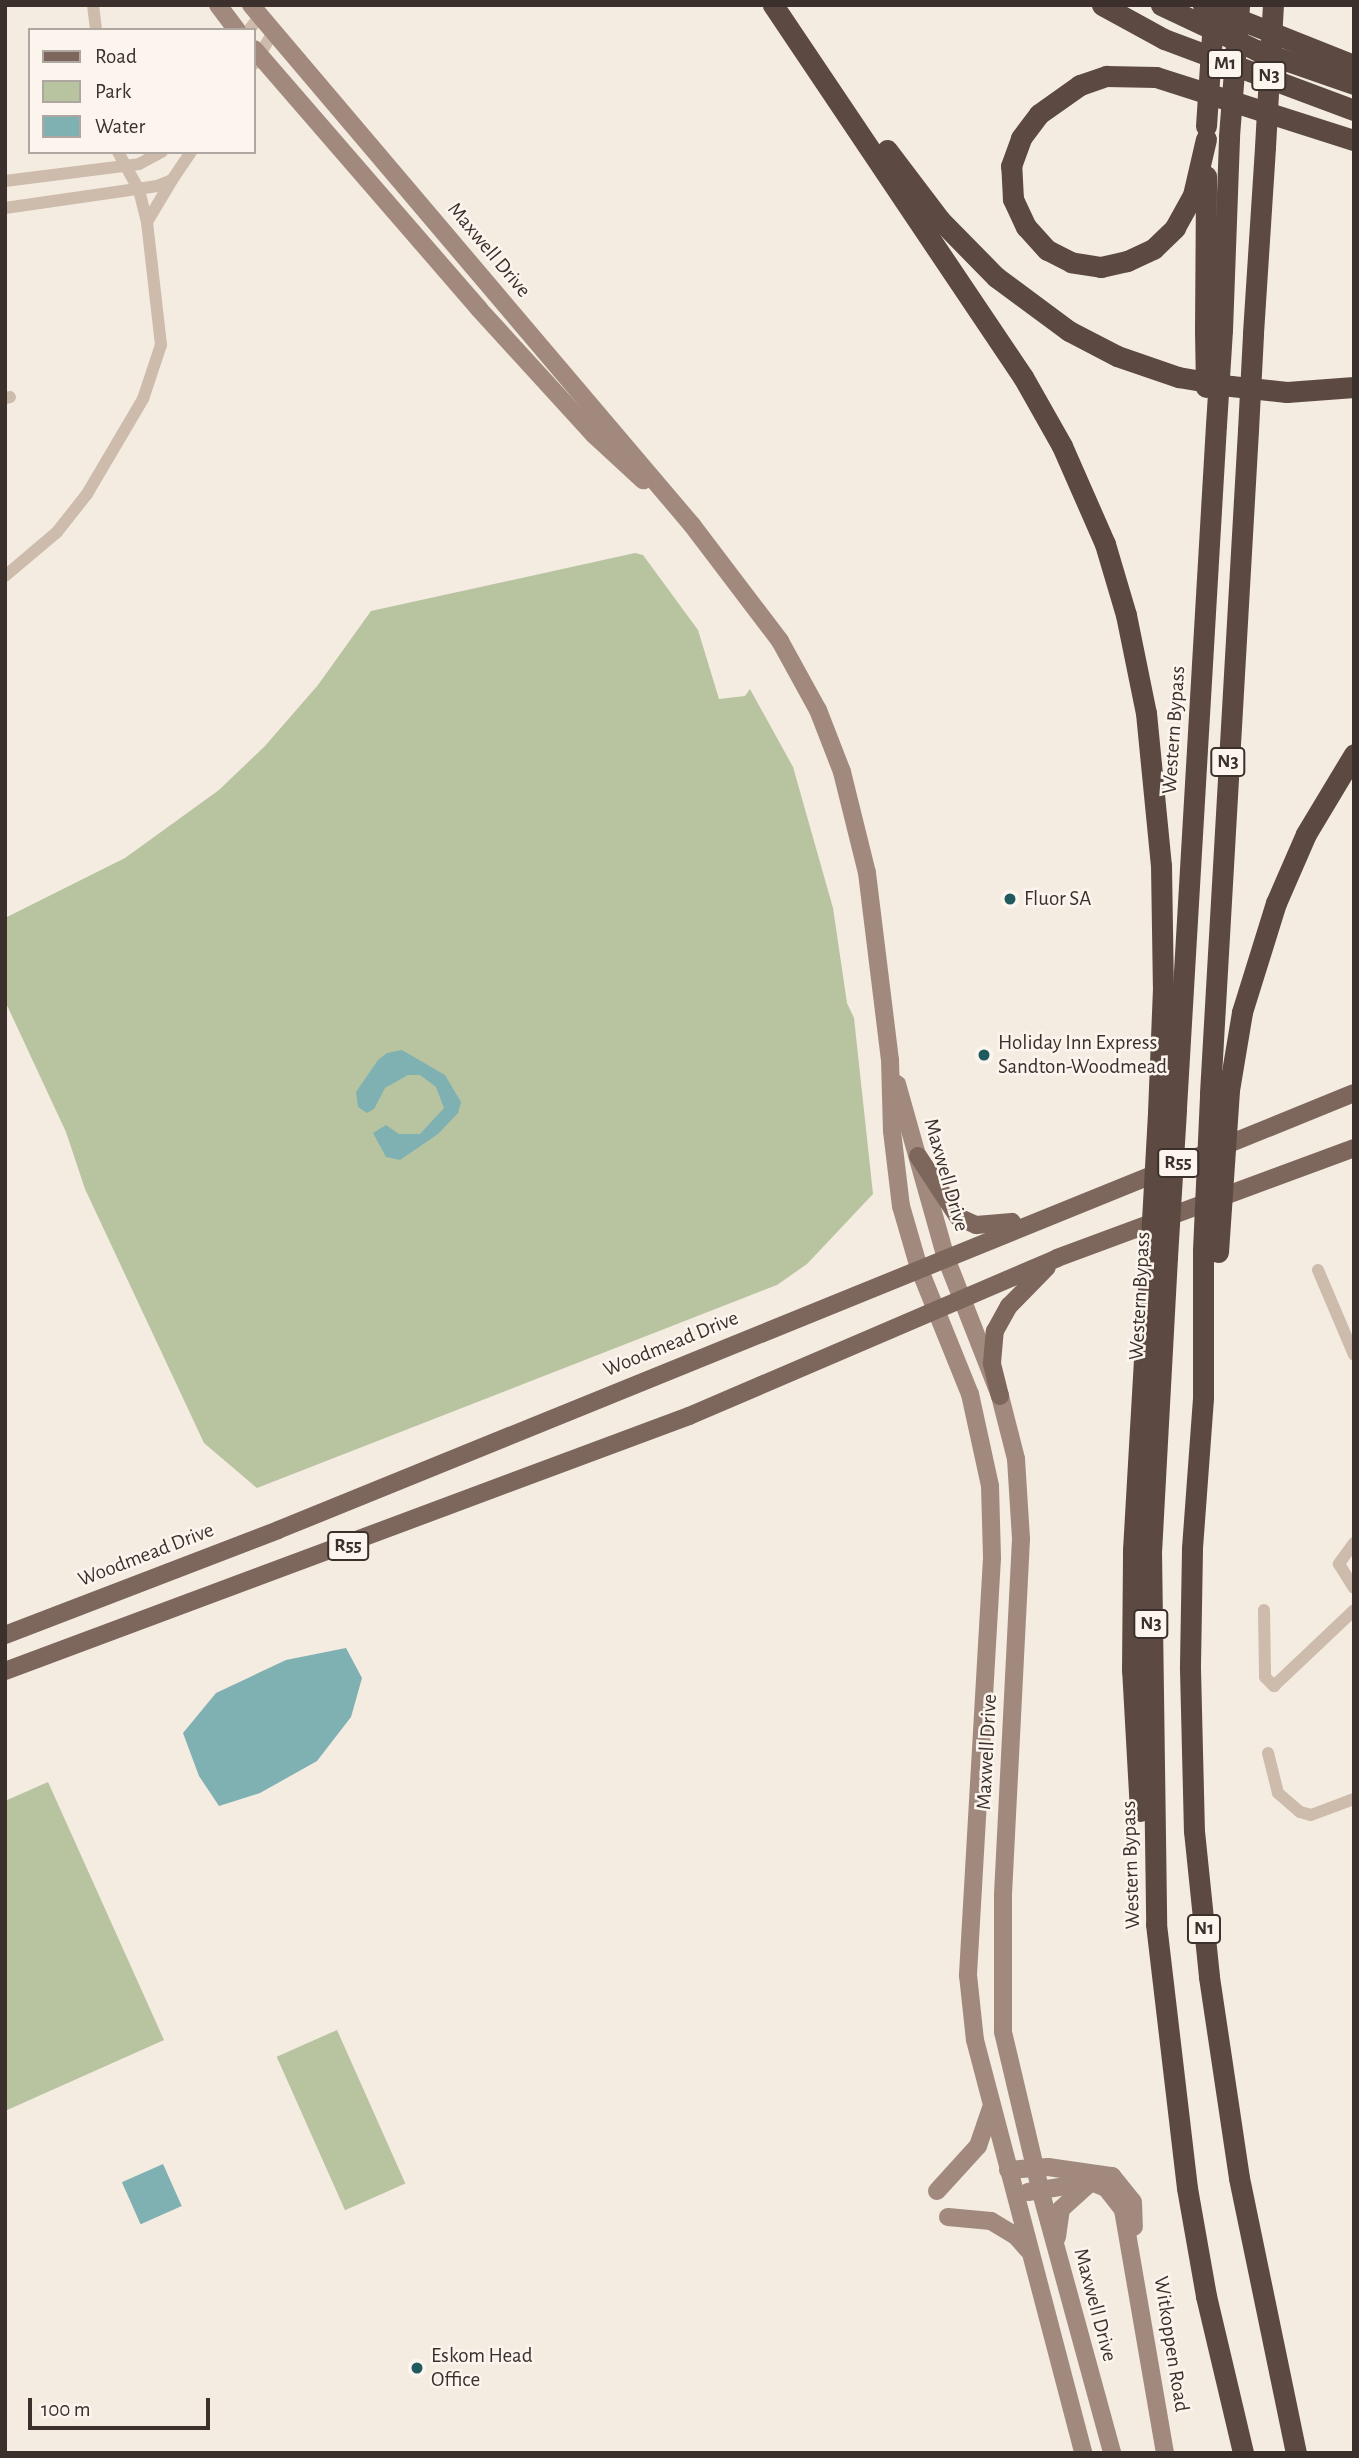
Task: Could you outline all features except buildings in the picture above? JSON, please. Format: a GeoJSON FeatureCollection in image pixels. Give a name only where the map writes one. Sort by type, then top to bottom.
{"type":"FeatureCollection","features":[{"type":"Feature","properties":{"kind":"highway"},"geometry":{"type":"LineString","coordinates":[[774,5],[940,220],[996,278],[1057,323],[1117,356],[1178,377],[1287,392],[1354,387]]}},
{"type":"Feature","properties":{"kind":"highway"},"geometry":{"type":"LineString","coordinates":[[774,5],[1023,377],[1062,446],[1105,544],[1126,615],[1146,713],[1161,864],[1167,1110]]}},
{"type":"Feature","properties":{"kind":"highway","name":"M1"},"geometry":{"type":"LineString","coordinates":[[1102,5],[1164,39],[1354,110]]}},
{"type":"Feature","properties":{"kind":"highway","name":"M1"},"geometry":{"type":"LineString","coordinates":[[1161,5],[1256,50],[1354,84]]}},
{"type":"Feature","properties":{"kind":"highway"},"geometry":{"type":"LineString","coordinates":[[1203,5],[1354,65]]}},
{"type":"Feature","properties":{"kind":"highway"},"geometry":{"type":"LineString","coordinates":[[1213,330],[1206,133],[1214,5]]}},
{"type":"Feature","properties":{"kind":"highway","name":"Western Bypass"},"geometry":{"type":"LineString","coordinates":[[1239,5],[1213,330],[1207,593],[1158,1257],[1151,1550],[1156,1924],[1187,2188],[1206,2297],[1243,2453]]}},
{"type":"Feature","properties":{"kind":"highway","name":"N3"},"geometry":{"type":"LineString","coordinates":[[1203,1398],[1220,1092],[1248,430],[1273,5]]}},
{"type":"Feature","properties":{"kind":"highway"},"geometry":{"type":"LineString","coordinates":[[1206,133],[1193,195],[1175,228],[1153,249],[1127,261],[1101,267],[1081,264],[1046,250],[1026,227],[1013,199],[1011,166],[1021,138],[1039,114],[1080,85],[1106,76],[1156,76],[1354,140]]}},
{"type":"Feature","properties":{"kind":"highway"},"geometry":{"type":"LineString","coordinates":[[1220,1092],[1276,903],[1306,834],[1354,754]]}},
{"type":"Feature","properties":{"kind":"highway","name":"N1"},"geometry":{"type":"LineString","coordinates":[[1203,1398],[1192,1549],[1194,1831],[1209,1977],[1239,2178],[1296,2453]]}},
{"type":"Feature","properties":{"kind":"main road"},"geometry":{"type":"LineString","coordinates":[[218,5],[235,28]]}},
{"type":"Feature","properties":{"kind":"main road","name":"Maxwell Drive"},"geometry":{"type":"LineString","coordinates":[[253,17],[273,32],[692,525],[780,641],[817,710],[842,772],[867,873],[890,1060],[892,1131],[901,1206],[919,1268],[972,1401],[990,1486],[992,1558],[968,1975],[975,2040],[1083,2453]]}},
{"type":"Feature","properties":{"kind":"main road","name":"Maxwell Drive"},"geometry":{"type":"LineString","coordinates":[[256,57],[594,435],[692,525]]}},
{"type":"Feature","properties":{"kind":"main road","name":"Maxwell Drive"},"geometry":{"type":"LineString","coordinates":[[890,1060],[946,1258],[1000,1396],[1016,1459],[1021,1539],[1001,2007],[1007,2058],[1112,2453]]}},
{"type":"Feature","properties":{"kind":"main road","name":"Woodmead Drive"},"geometry":{"type":"LineString","coordinates":[[5,1635],[278,1530],[1045,1216],[1354,1093]]}},
{"type":"Feature","properties":{"kind":"main road","name":"R55"},"geometry":{"type":"LineString","coordinates":[[5,1671],[677,1421],[1057,1258],[1354,1148]]}},
{"type":"Feature","properties":{"kind":"main road"},"geometry":{"type":"LineString","coordinates":[[918,1156],[949,1207],[964,1221],[989,1226],[1045,1216]]}},
{"type":"Feature","properties":{"kind":"main road"},"geometry":{"type":"LineString","coordinates":[[1000,1396],[992,1363],[995,1331],[1014,1300],[1057,1258]]}},
{"type":"Feature","properties":{"kind":"main road"},"geometry":{"type":"LineString","coordinates":[[937,2191],[978,2146],[991,2106]]}},
{"type":"Feature","properties":{"kind":"main road","name":"Witkoppen Road"},"geometry":{"type":"LineString","coordinates":[[1008,2170],[1035,2167],[1094,2171],[1119,2181],[1136,2212],[1131,2242]]}},
{"type":"Feature","properties":{"kind":"main road"},"geometry":{"type":"LineString","coordinates":[[1014,2196],[1040,2189],[1091,2182]]}},
{"type":"Feature","properties":{"kind":"main road"},"geometry":{"type":"LineString","coordinates":[[1056,2249],[1060,2212],[1091,2182]]}},
{"type":"Feature","properties":{"kind":"main road","name":"Witkoppen Road"},"geometry":{"type":"LineString","coordinates":[[1091,2182],[1106,2188],[1121,2207],[1131,2242],[1165,2453]]}},
{"type":"Feature","properties":{"kind":"main road"},"geometry":{"type":"LineString","coordinates":[[948,2217],[991,2221],[1016,2236],[1030,2252]]}},
{"type":"Feature","properties":{"kind":"street"},"geometry":{"type":"LineString","coordinates":[[93,5],[96,28]]}},
{"type":"Feature","properties":{"kind":"street"},"geometry":{"type":"LineString","coordinates":[[256,57],[273,32]]}},
{"type":"Feature","properties":{"kind":"street"},"geometry":{"type":"LineString","coordinates":[[5,576],[57,533],[88,494],[143,399],[161,345],[162,323],[147,222],[139,191],[119,154]]}},
{"type":"Feature","properties":{"kind":"street"},"geometry":{"type":"LineString","coordinates":[[5,181],[150,162],[160,154]]}},
{"type":"Feature","properties":{"kind":"street"},"geometry":{"type":"LineString","coordinates":[[147,222],[190,154]]}},
{"type":"Feature","properties":{"kind":"street"},"geometry":{"type":"LineString","coordinates":[[5,208],[139,191],[172,180]]}},
{"type":"Feature","properties":{"kind":"street"},"geometry":{"type":"LineString","coordinates":[[1318,1270],[1354,1354]]}},
{"type":"Feature","properties":{"kind":"street"},"geometry":{"type":"LineString","coordinates":[[1354,1543],[1339,1564],[1354,1588]]}},
{"type":"Feature","properties":{"kind":"street"},"geometry":{"type":"LineString","coordinates":[[1264,1610],[1265,1677],[1274,1686],[1354,1611]]}},
{"type":"Feature","properties":{"kind":"street"},"geometry":{"type":"LineString","coordinates":[[1268,1753],[1278,1793],[1300,1812],[1311,1815],[1354,1799]]}},
{"type":"Feature","properties":{"kind":"green space"},"geometry":{"type":"Polygon","coordinates":[[[635,553],[643,555],[698,630],[719,699],[745,696],[750,689],[793,767],[833,908],[847,1003],[854,1018],[873,1194],[807,1264],[777,1285],[257,1488],[204,1443],[85,1189],[66,1132],[5,1001],[5,918],[125,858],[219,790],[265,746],[318,685],[371,611],[635,553]]]}},
{"type":"Feature","properties":{"kind":"green space"},"geometry":{"type":"Polygon","coordinates":[[[48,1782],[164,2040],[5,2111],[5,1801],[48,1782]]]}},
{"type":"Feature","properties":{"kind":"green space"},"geometry":{"type":"Polygon","coordinates":[[[337,2030],[405,2183],[345,2210],[277,2057],[337,2030]]]}},
{"type":"Feature","properties":{"kind":"water"},"geometry":{"type":"Polygon","coordinates":[[[402,1050],[445,1075],[461,1102],[458,1113],[438,1134],[400,1160],[386,1157],[373,1133],[386,1125],[399,1134],[420,1134],[444,1108],[436,1087],[420,1075],[408,1075],[385,1088],[374,1109],[367,1113],[358,1107],[356,1092],[378,1060],[387,1053],[402,1050]]]}},
{"type":"Feature","properties":{"kind":"water"},"geometry":{"type":"Polygon","coordinates":[[[346,1648],[362,1678],[351,1717],[317,1761],[260,1793],[219,1806],[199,1776],[183,1733],[216,1693],[286,1660],[346,1648]]]}},
{"type":"Feature","properties":{"kind":"water"},"geometry":{"type":"Polygon","coordinates":[[[163,2164],[182,2206],[141,2224],[122,2182],[163,2164]]]}},
{"type":"Feature","properties":{"kind":"place","name":"Fluor SA"},"geometry":{"type":"Point","coordinates":[1010,899]}},
{"type":"Feature","properties":{"kind":"place","name":"Holiday Inn Express Sandton-Woodmead"},"geometry":{"type":"Point","coordinates":[984,1055]}},
{"type":"Feature","properties":{"kind":"place","name":"Eskom Head Office"},"geometry":{"type":"Point","coordinates":[417,2368]}}]}
